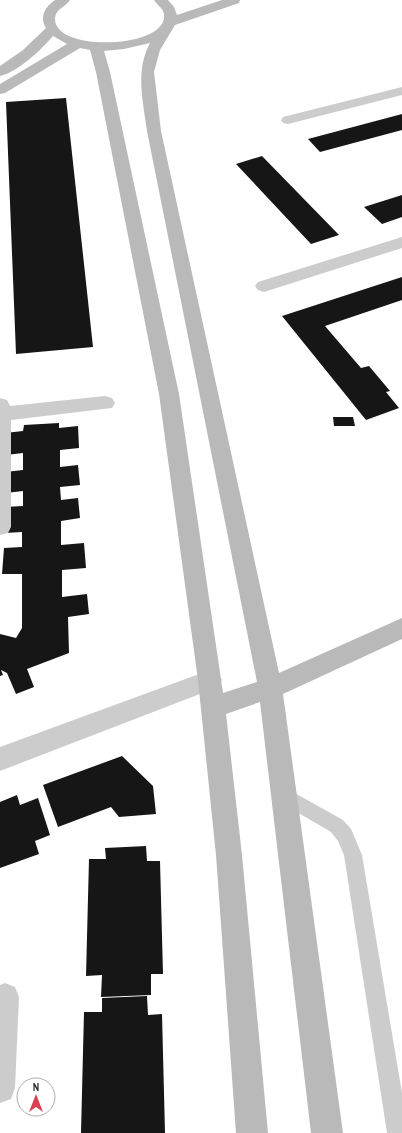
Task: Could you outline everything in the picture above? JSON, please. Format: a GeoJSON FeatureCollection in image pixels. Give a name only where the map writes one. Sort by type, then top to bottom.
{"type":"FeatureCollection","features":[{"type":"Feature","properties":{"kind":"main road"},"geometry":{"type":"LineString","coordinates":[[64,0],[51,11],[49,20],[52,29],[62,37],[87,45],[116,46],[135,44],[151,38],[167,26],[234,0]]}},
{"type":"Feature","properties":{"kind":"main road"},"geometry":{"type":"LineString","coordinates":[[160,0],[166,4],[171,13],[167,26],[152,50],[147,72],[154,131],[270,688],[327,1133]]}},
{"type":"Feature","properties":{"kind":"main road"},"geometry":{"type":"LineString","coordinates":[[0,72],[22,58],[40,43],[52,29]]}},
{"type":"Feature","properties":{"kind":"main road"},"geometry":{"type":"LineString","coordinates":[[0,90],[87,45]]}},
{"type":"Feature","properties":{"kind":"main road"},"geometry":{"type":"LineString","coordinates":[[87,45],[103,72],[169,394],[214,707],[229,855],[252,1133]]}},
{"type":"Feature","properties":{"kind":"main road"},"geometry":{"type":"LineString","coordinates":[[214,707],[270,688],[402,628]]}},
{"type":"Feature","properties":{"kind":"street"},"geometry":{"type":"LineString","coordinates":[[288,120],[402,91]]}},
{"type":"Feature","properties":{"kind":"street"},"geometry":{"type":"LineString","coordinates":[[264,286],[402,242]]}},
{"type":"Feature","properties":{"kind":"street"},"geometry":{"type":"LineString","coordinates":[[0,527],[0,409],[105,403]]}},
{"type":"Feature","properties":{"kind":"street"},"geometry":{"type":"LineString","coordinates":[[0,759],[210,680]]}},
{"type":"Feature","properties":{"kind":"street"},"geometry":{"type":"LineString","coordinates":[[0,1088],[5,997]]}},
{"type":"Feature","properties":{"kind":"lane"},"geometry":{"type":"LineString","coordinates":[[284,795],[337,826],[345,835],[353,855],[398,1133]]}},
{"type":"Feature","properties":{"kind":"building"},"geometry":{"type":"Polygon","coordinates":[[[66,98],[93,347],[16,354],[6,102],[66,98]]]}},
{"type":"Feature","properties":{"kind":"building"},"geometry":{"type":"Polygon","coordinates":[[[402,114],[402,130],[320,152],[308,139],[402,114]]]}},
{"type":"Feature","properties":{"kind":"building"},"geometry":{"type":"Polygon","coordinates":[[[262,156],[339,235],[311,244],[236,164],[262,156]]]}},
{"type":"Feature","properties":{"kind":"building"},"geometry":{"type":"Polygon","coordinates":[[[402,195],[402,217],[382,224],[364,207],[402,195]]]}},
{"type":"Feature","properties":{"kind":"building"},"geometry":{"type":"Polygon","coordinates":[[[402,277],[402,300],[325,326],[361,368],[369,366],[390,391],[386,392],[399,408],[366,420],[282,316],[402,277]]]}},
{"type":"Feature","properties":{"kind":"building"},"geometry":{"type":"Polygon","coordinates":[[[333,417],[353,417],[355,426],[334,426],[333,417]]]}},
{"type":"Feature","properties":{"kind":"building"},"geometry":{"type":"Polygon","coordinates":[[[59,423],[59,428],[78,426],[79,448],[60,450],[60,467],[78,465],[80,485],[60,487],[61,500],[78,498],[80,518],[61,521],[61,545],[84,543],[86,568],[62,570],[62,597],[87,594],[89,614],[68,617],[69,653],[27,669],[34,687],[16,694],[7,673],[1,670],[3,675],[0,676],[0,634],[16,638],[22,628],[22,574],[2,574],[4,548],[22,547],[22,532],[4,533],[5,507],[23,506],[23,491],[6,493],[5,472],[23,470],[23,453],[6,455],[5,433],[23,431],[24,425],[59,423]]]}},
{"type":"Feature","properties":{"kind":"building"},"geometry":{"type":"Polygon","coordinates":[[[122,756],[153,786],[156,814],[119,817],[111,807],[58,827],[43,785],[122,756]]]}},
{"type":"Feature","properties":{"kind":"building"},"geometry":{"type":"Polygon","coordinates":[[[17,795],[20,805],[38,798],[50,835],[35,841],[39,854],[0,868],[0,802],[17,795]]]}},
{"type":"Feature","properties":{"kind":"building"},"geometry":{"type":"Polygon","coordinates":[[[146,846],[147,861],[160,861],[163,974],[151,974],[151,995],[101,997],[102,975],[86,976],[89,859],[106,859],[105,848],[146,846]]]}},
{"type":"Feature","properties":{"kind":"building"},"geometry":{"type":"Polygon","coordinates":[[[147,996],[148,1015],[162,1014],[165,1133],[81,1133],[84,1012],[102,1012],[102,998],[147,996]]]}}]}
